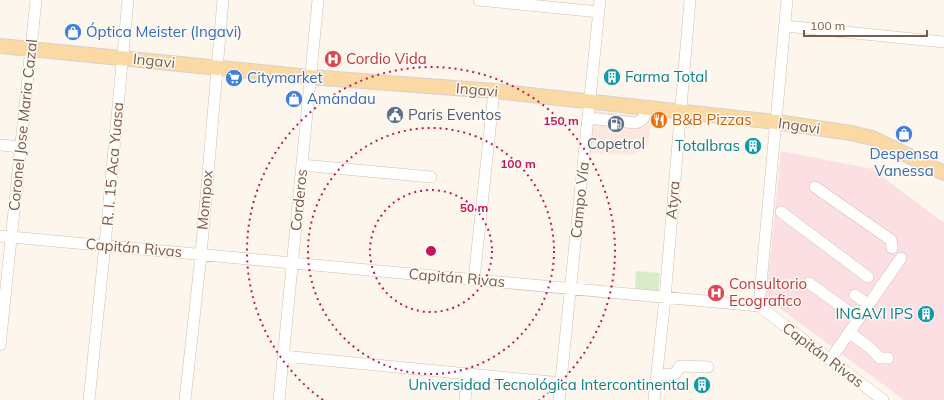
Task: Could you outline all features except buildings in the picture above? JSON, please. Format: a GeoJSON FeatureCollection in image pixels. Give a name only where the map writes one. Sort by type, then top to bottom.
{"type":"FeatureCollection","features":[{"type":"Feature","properties":{"kind":"main road","name":"Ingavi"},"geometry":{"type":"LineString","coordinates":[[0,46],[310,77],[494,91],[776,122],[851,133],[872,138],[944,173]]}},
{"type":"Feature","properties":{"kind":"street","name":"Coronel Jose Maria Cazal"},"geometry":{"type":"LineString","coordinates":[[0,345],[36,0]]}},
{"type":"Feature","properties":{"kind":"street","name":"R. I. 15 Aca Yuasa"},"geometry":{"type":"LineString","coordinates":[[89,400],[128,0]]}},
{"type":"Feature","properties":{"kind":"street","name":"Mompox"},"geometry":{"type":"LineString","coordinates":[[185,400],[201,255],[223,0]]}},
{"type":"Feature","properties":{"kind":"street","name":"Corderos"},"geometry":{"type":"LineString","coordinates":[[279,400],[318,0]]}},
{"type":"Feature","properties":{"kind":"street"},"geometry":{"type":"LineString","coordinates":[[479,0],[599,12]]}},
{"type":"Feature","properties":{"kind":"street","name":"Campo Vía"},"geometry":{"type":"LineString","coordinates":[[559,400],[600,0]]}},
{"type":"Feature","properties":{"kind":"street","name":"Atyra"},"geometry":{"type":"LineString","coordinates":[[654,400],[665,298],[690,0]]}},
{"type":"Feature","properties":{"kind":"street"},"geometry":{"type":"LineString","coordinates":[[759,306],[787,0]]}},
{"type":"Feature","properties":{"kind":"street"},"geometry":{"type":"LineString","coordinates":[[785,26],[944,42]]}},
{"type":"Feature","properties":{"kind":"street"},"geometry":{"type":"LineString","coordinates":[[474,280],[494,91]]}},
{"type":"Feature","properties":{"kind":"street"},"geometry":{"type":"LineString","coordinates":[[588,118],[636,123],[643,119],[648,107]]}},
{"type":"Feature","properties":{"kind":"street"},"geometry":{"type":"LineString","coordinates":[[0,145],[20,147]]}},
{"type":"Feature","properties":{"kind":"street"},"geometry":{"type":"LineString","coordinates":[[302,165],[431,177]]}},
{"type":"Feature","properties":{"kind":"street"},"geometry":{"type":"LineString","coordinates":[[815,187],[891,240],[892,248]]}},
{"type":"Feature","properties":{"kind":"street"},"geometry":{"type":"LineString","coordinates":[[781,212],[868,277]]}},
{"type":"Feature","properties":{"kind":"street","name":"Capitán Rivas"},"geometry":{"type":"LineString","coordinates":[[0,236],[759,306],[883,400]]}},
{"type":"Feature","properties":{"kind":"street"},"geometry":{"type":"LineString","coordinates":[[830,360],[901,258]]}},
{"type":"Feature","properties":{"kind":"street"},"geometry":{"type":"LineString","coordinates":[[809,283],[859,319]]}},
{"type":"Feature","properties":{"kind":"street"},"geometry":{"type":"LineString","coordinates":[[855,295],[869,305]]}},
{"type":"Feature","properties":{"kind":"street"},"geometry":{"type":"LineString","coordinates":[[850,333],[869,347],[880,358],[888,358]]}},
{"type":"Feature","properties":{"kind":"street"},"geometry":{"type":"LineString","coordinates":[[283,356],[561,383]]}},
{"type":"Feature","properties":{"kind":"street"},"geometry":{"type":"LineString","coordinates":[[657,375],[675,374],[680,366],[708,367]]}},
{"type":"Feature","properties":{"kind":"street"},"geometry":{"type":"LineString","coordinates":[[465,400],[468,374]]}},
{"type":"Feature","properties":{"kind":"shaded area"},"geometry":{"type":"Polygon","coordinates":[[[593,111],[652,116],[648,146],[633,155],[590,153],[593,111]]]}},
{"type":"Feature","properties":{"kind":"shaded area"},"geometry":{"type":"Polygon","coordinates":[[[781,151],[872,169],[944,223],[944,400],[904,400],[766,298],[781,151]]]}},
{"type":"Feature","properties":{"kind":"green space"},"geometry":{"type":"Polygon","coordinates":[[[636,271],[660,273],[658,291],[635,290],[636,271]]]}},
{"type":"Feature","properties":{"kind":"place","name":"Óptica Meister (Ingavi)"},"geometry":{"type":"Point","coordinates":[73,32]}},
{"type":"Feature","properties":{"kind":"place","name":"Cordio Vida"},"geometry":{"type":"Point","coordinates":[333,59]}},
{"type":"Feature","properties":{"kind":"place","name":"Farma Total"},"geometry":{"type":"Point","coordinates":[612,77]}},
{"type":"Feature","properties":{"kind":"place","name":"Citymarket"},"geometry":{"type":"Point","coordinates":[234,78]}},
{"type":"Feature","properties":{"kind":"place","name":"Amandau"},"geometry":{"type":"Point","coordinates":[294,99]}},
{"type":"Feature","properties":{"kind":"place","name":"Paris Eventos"},"geometry":{"type":"Point","coordinates":[395,115]}},
{"type":"Feature","properties":{"kind":"place","name":"B&B Pizzas"},"geometry":{"type":"Point","coordinates":[659,120]}},
{"type":"Feature","properties":{"kind":"place","name":"Copetrol"},"geometry":{"type":"Point","coordinates":[616,124]}},
{"type":"Feature","properties":{"kind":"place","name":"Despensa Vanessa"},"geometry":{"type":"Point","coordinates":[904,134]}},
{"type":"Feature","properties":{"kind":"place","name":"Totalbras"},"geometry":{"type":"Point","coordinates":[753,146]}},
{"type":"Feature","properties":{"kind":"place","name":"Consultorio Ecografico"},"geometry":{"type":"Point","coordinates":[716,293]}},
{"type":"Feature","properties":{"kind":"place","name":"INGAVI IPS"},"geometry":{"type":"Point","coordinates":[926,314]}},
{"type":"Feature","properties":{"kind":"place","name":"Universidad Tecnológica Intercontinental"},"geometry":{"type":"Point","coordinates":[702,385]}}]}
